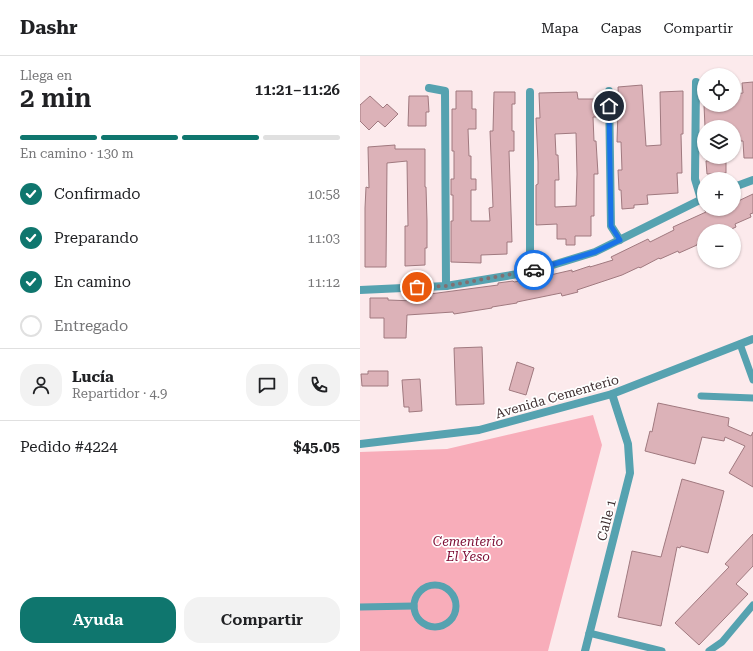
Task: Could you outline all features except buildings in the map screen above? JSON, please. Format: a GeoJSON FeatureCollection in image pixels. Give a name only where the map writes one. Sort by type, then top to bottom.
{"type":"FeatureCollection","features":[{"type":"Feature","properties":{"kind":"street"},"geometry":{"type":"LineString","coordinates":[[696,82],[695,179],[697,184]]}},
{"type":"Feature","properties":{"kind":"street"},"geometry":{"type":"LineString","coordinates":[[429,88],[445,91],[446,286]]}},
{"type":"Feature","properties":{"kind":"street"},"geometry":{"type":"LineString","coordinates":[[609,91],[611,226],[620,240]]}},
{"type":"Feature","properties":{"kind":"street"},"geometry":{"type":"LineString","coordinates":[[530,92],[530,272]]}},
{"type":"Feature","properties":{"kind":"street"},"geometry":{"type":"LineString","coordinates":[[741,184],[753,180]]}},
{"type":"Feature","properties":{"kind":"street"},"geometry":{"type":"LineString","coordinates":[[360,290],[446,286],[530,272],[595,252],[697,201]]}},
{"type":"Feature","properties":{"kind":"street","name":"Avenida Cementerio"},"geometry":{"type":"LineString","coordinates":[[360,444],[479,430],[612,394],[753,339]]}},
{"type":"Feature","properties":{"kind":"street","name":"Calle 1"},"geometry":{"type":"LineString","coordinates":[[585,651],[630,473],[628,444],[612,394]]}},
{"type":"Feature","properties":{"kind":"lane"},"geometry":{"type":"LineString","coordinates":[[740,344],[753,380]]}},
{"type":"Feature","properties":{"kind":"lane"},"geometry":{"type":"LineString","coordinates":[[701,396],[753,398]]}},
{"type":"Feature","properties":{"kind":"lane"},"geometry":{"type":"LineString","coordinates":[[431,586],[445,588],[454,598],[456,605],[455,612],[448,623],[435,627],[429,626],[418,619],[414,606],[415,599],[419,593],[424,588],[431,586]]}},
{"type":"Feature","properties":{"kind":"lane"},"geometry":{"type":"LineString","coordinates":[[709,651],[722,642],[753,605]]}},
{"type":"Feature","properties":{"kind":"lane"},"geometry":{"type":"LineString","coordinates":[[360,607],[414,606]]}},
{"type":"Feature","properties":{"kind":"lane"},"geometry":{"type":"LineString","coordinates":[[589,633],[662,651]]}},
{"type":"Feature","properties":{"kind":"green space","name":"Cementerio El Yeso"},"geometry":{"type":"Polygon","coordinates":[[[593,415],[602,445],[548,651],[360,651],[360,452],[447,449],[593,415]]]}},
{"type":"Feature","properties":{"kind":"way so far"},"geometry":{"type":"LineString","coordinates":[[417,287],[446,286],[530,272],[534,270]]}},
{"type":"Feature","properties":{"kind":"route"},"geometry":{"type":"LineString","coordinates":[[534,270],[595,252],[620,240],[611,226],[609,106]]}}]}
